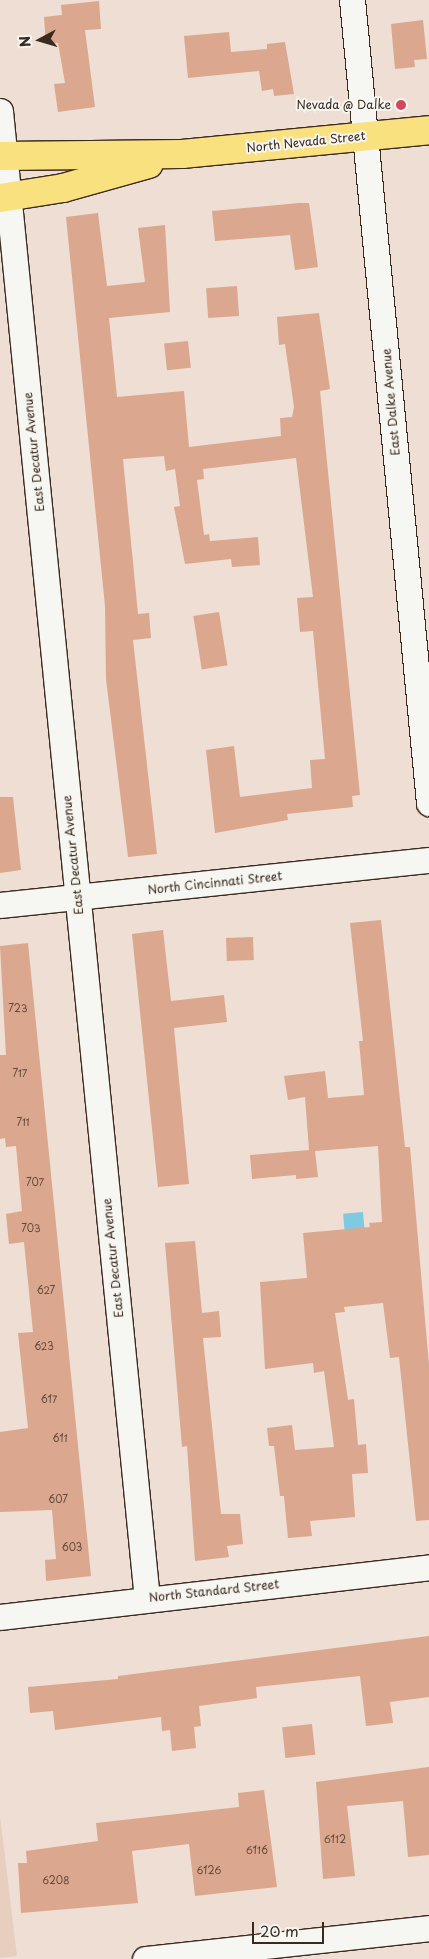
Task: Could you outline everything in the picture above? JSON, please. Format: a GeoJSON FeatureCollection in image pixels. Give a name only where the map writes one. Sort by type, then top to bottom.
{"type":"FeatureCollection","features":[{"type":"Feature","properties":{"kind":"main road","name":"North Nevada Street"},"geometry":{"type":"LineString","coordinates":[[2,156],[182,154],[429,130]]}},
{"type":"Feature","properties":{"kind":"main road","name":"North Nevada Street"},"geometry":{"type":"LineString","coordinates":[[4,197],[63,188],[182,154]]}},
{"type":"Feature","properties":{"kind":"street","name":"East Dalke Avenue"},"geometry":{"type":"LineString","coordinates":[[352,0],[429,803]]}},
{"type":"Feature","properties":{"kind":"street","name":"East Decatur Avenue"},"geometry":{"type":"LineString","coordinates":[[0,111],[4,197],[77,897],[147,1599]]}},
{"type":"Feature","properties":{"kind":"street","name":"North Cincinnati Street"},"geometry":{"type":"LineString","coordinates":[[0,905],[429,860]]}},
{"type":"Feature","properties":{"kind":"street","name":"North Standard Street"},"geometry":{"type":"LineString","coordinates":[[0,1617],[429,1567]]}},
{"type":"Feature","properties":{"kind":"street"},"geometry":{"type":"LineString","coordinates":[[145,1959],[429,1928]]}},
{"type":"Feature","properties":{"kind":"shaded area"},"geometry":{"type":"Polygon","coordinates":[[[0,1816],[17,1956],[0,1958],[0,1816]]]}},
{"type":"Feature","properties":{"kind":"water"},"geometry":{"type":"Polygon","coordinates":[[[363,1212],[366,1249],[346,1251],[343,1214],[363,1212]]]}},
{"type":"Feature","properties":{"kind":"building"},"geometry":{"type":"Polygon","coordinates":[[[99,1],[101,29],[85,30],[95,107],[58,112],[54,84],[65,83],[58,43],[46,44],[44,17],[62,15],[61,5],[99,1]]]}},
{"type":"Feature","properties":{"kind":"building"},"geometry":{"type":"Polygon","coordinates":[[[423,20],[427,59],[414,60],[415,67],[395,69],[391,24],[423,20]]]}},
{"type":"Feature","properties":{"kind":"building"},"geometry":{"type":"Polygon","coordinates":[[[229,32],[231,52],[267,49],[267,44],[285,42],[294,94],[274,96],[273,89],[262,91],[259,71],[188,78],[184,36],[229,32]]]}},
{"type":"Feature","properties":{"kind":"building"},"geometry":{"type":"Polygon","coordinates":[[[309,203],[318,267],[295,270],[290,235],[215,241],[212,211],[309,203]]]}},
{"type":"Feature","properties":{"kind":"building"},"geometry":{"type":"Polygon","coordinates":[[[98,213],[107,286],[145,282],[138,228],[165,225],[170,312],[109,318],[117,397],[184,391],[189,447],[281,436],[280,418],[292,417],[294,407],[285,344],[279,345],[277,317],[319,313],[330,389],[320,391],[360,795],[352,796],[353,807],[287,814],[288,820],[215,833],[206,750],[234,746],[240,797],[312,788],[310,760],[325,759],[313,631],[300,632],[297,598],[313,597],[296,458],[203,469],[204,479],[197,480],[204,535],[209,534],[210,541],[258,537],[260,565],[232,567],[231,559],[185,564],[174,507],[180,506],[175,469],[166,471],[164,456],[123,459],[138,614],[149,613],[151,638],[133,640],[157,854],[128,857],[106,679],[105,606],[66,217],[98,213]]]}},
{"type":"Feature","properties":{"kind":"building"},"geometry":{"type":"Polygon","coordinates":[[[237,286],[239,316],[208,318],[206,288],[237,286]]]}},
{"type":"Feature","properties":{"kind":"building"},"geometry":{"type":"Polygon","coordinates":[[[188,341],[191,368],[167,370],[164,344],[188,341]]]}},
{"type":"Feature","properties":{"kind":"building"},"geometry":{"type":"Polygon","coordinates":[[[219,612],[227,665],[202,669],[193,616],[219,612]]]}},
{"type":"Feature","properties":{"kind":"building"},"geometry":{"type":"Polygon","coordinates":[[[0,797],[13,797],[21,870],[0,873],[0,797]]]}},
{"type":"Feature","properties":{"kind":"building"},"geometry":{"type":"Polygon","coordinates":[[[381,920],[405,1147],[410,1147],[429,1365],[429,1520],[416,1521],[399,1357],[390,1358],[383,1303],[344,1307],[345,1312],[335,1313],[348,1400],[354,1399],[358,1445],[366,1444],[368,1473],[352,1474],[355,1517],[310,1521],[312,1536],[288,1538],[284,1496],[280,1496],[274,1446],[269,1446],[267,1428],[292,1425],[295,1450],[334,1447],[324,1371],[314,1373],[313,1363],[265,1369],[260,1282],[307,1278],[303,1233],[370,1227],[369,1223],[382,1222],[378,1146],[315,1151],[318,1177],[296,1179],[296,1175],[252,1179],[250,1155],[309,1150],[305,1097],[288,1100],[284,1076],[325,1071],[328,1098],[364,1095],[359,1041],[363,1041],[350,923],[381,920]]]}},
{"type":"Feature","properties":{"kind":"building"},"geometry":{"type":"Polygon","coordinates":[[[163,930],[171,1001],[224,995],[227,1022],[174,1028],[189,1184],[158,1187],[132,934],[163,930]]]}},
{"type":"Feature","properties":{"kind":"building"},"geometry":{"type":"Polygon","coordinates":[[[253,937],[254,960],[227,961],[226,938],[253,937]]]}},
{"type":"Feature","properties":{"kind":"building"},"geometry":{"type":"Polygon","coordinates":[[[28,943],[91,1576],[46,1581],[45,1560],[56,1559],[52,1510],[0,1512],[0,1432],[28,1428],[18,1333],[33,1332],[24,1242],[9,1244],[6,1214],[22,1211],[16,1146],[6,1147],[5,1138],[0,1139],[0,1055],[6,1055],[0,946],[28,943]]]}},
{"type":"Feature","properties":{"kind":"building"},"geometry":{"type":"Polygon","coordinates":[[[195,1241],[202,1313],[219,1311],[221,1337],[203,1338],[221,1514],[240,1514],[243,1544],[227,1546],[229,1557],[195,1561],[187,1446],[182,1447],[165,1243],[195,1241]]]}},
{"type":"Feature","properties":{"kind":"building"},"geometry":{"type":"Polygon","coordinates":[[[429,1636],[429,1697],[390,1702],[393,1723],[366,1726],[360,1676],[256,1687],[257,1698],[199,1706],[201,1726],[194,1727],[196,1748],[172,1751],[170,1730],[162,1731],[161,1717],[55,1730],[53,1711],[30,1713],[28,1687],[118,1679],[118,1676],[429,1636]]]}},
{"type":"Feature","properties":{"kind":"building"},"geometry":{"type":"Polygon","coordinates":[[[312,1724],[315,1755],[285,1758],[282,1727],[312,1724]]]}},
{"type":"Feature","properties":{"kind":"building"},"geometry":{"type":"Polygon","coordinates":[[[429,1767],[429,1855],[408,1857],[403,1801],[347,1806],[355,1876],[323,1879],[316,1782],[429,1767]]]}},
{"type":"Feature","properties":{"kind":"building"},"geometry":{"type":"Polygon","coordinates":[[[264,1790],[277,1887],[195,1896],[189,1844],[132,1851],[138,1903],[21,1913],[18,1863],[27,1863],[26,1851],[98,1841],[96,1823],[239,1807],[238,1793],[264,1790]]]}},
{"type":"Feature","properties":{"kind":"place","name":"Nevada @ Dalke"},"geometry":{"type":"Point","coordinates":[401,105]}}]}
